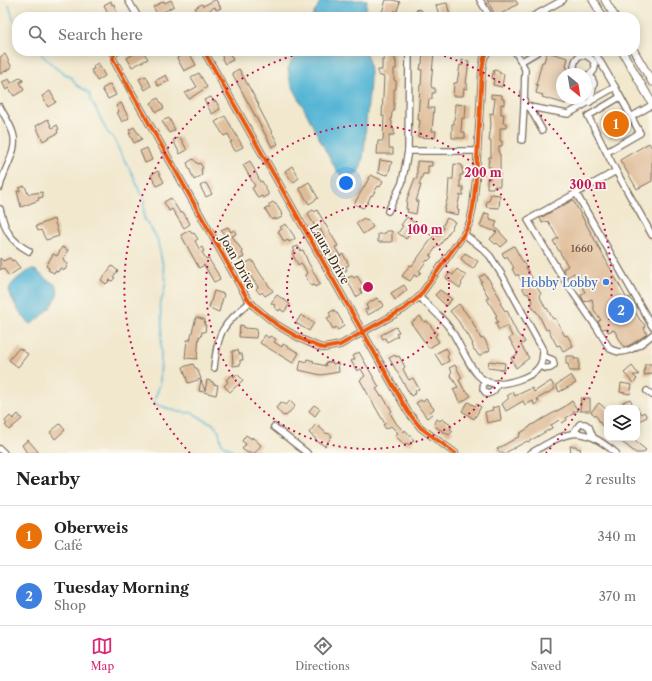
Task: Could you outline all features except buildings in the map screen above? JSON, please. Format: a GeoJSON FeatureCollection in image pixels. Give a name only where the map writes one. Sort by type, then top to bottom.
{"type":"FeatureCollection","features":[{"type":"Feature","properties":{"kind":"main road"},"geometry":{"type":"LineString","coordinates":[[594,0],[600,12]]}},
{"type":"Feature","properties":{"kind":"main road"},"geometry":{"type":"LineString","coordinates":[[605,0],[612,12]]}},
{"type":"Feature","properties":{"kind":"main road"},"geometry":{"type":"LineString","coordinates":[[625,56],[652,104]]}},
{"type":"Feature","properties":{"kind":"main road"},"geometry":{"type":"LineString","coordinates":[[637,56],[652,82]]}},
{"type":"Feature","properties":{"kind":"street"},"geometry":{"type":"LineString","coordinates":[[128,0],[135,12]]}},
{"type":"Feature","properties":{"kind":"street"},"geometry":{"type":"LineString","coordinates":[[480,0],[487,12]]}},
{"type":"Feature","properties":{"kind":"street"},"geometry":{"type":"LineString","coordinates":[[544,11],[563,0]]}},
{"type":"Feature","properties":{"kind":"street","name":"Joan Drive"},"geometry":{"type":"LineString","coordinates":[[114,56],[113,59],[250,302],[277,325],[320,347],[328,348],[340,345],[404,309],[419,296],[464,234],[470,222],[473,207],[482,70],[485,56]]}},
{"type":"Feature","properties":{"kind":"street","name":"Laura Drive"},"geometry":{"type":"LineString","coordinates":[[207,56],[408,412],[421,428],[455,453]]}},
{"type":"Feature","properties":{"kind":"street"},"geometry":{"type":"LineString","coordinates":[[388,211],[402,183],[408,151],[409,56]]}},
{"type":"Feature","properties":{"kind":"street"},"geometry":{"type":"LineString","coordinates":[[518,56],[525,69],[527,106],[522,140]]}},
{"type":"Feature","properties":{"kind":"street"},"geometry":{"type":"LineString","coordinates":[[522,61],[530,56]]}},
{"type":"Feature","properties":{"kind":"street"},"geometry":{"type":"LineString","coordinates":[[574,67],[575,60],[581,56],[595,58],[615,87],[640,133],[607,152]]}},
{"type":"Feature","properties":{"kind":"street"},"geometry":{"type":"LineString","coordinates":[[592,73],[595,66],[595,58]]}},
{"type":"Feature","properties":{"kind":"street"},"geometry":{"type":"LineString","coordinates":[[592,80],[594,83],[592,92]]}},
{"type":"Feature","properties":{"kind":"street"},"geometry":{"type":"LineString","coordinates":[[592,101],[615,87]]}},
{"type":"Feature","properties":{"kind":"street"},"geometry":{"type":"LineString","coordinates":[[620,97],[588,116],[616,171],[652,235]]}},
{"type":"Feature","properties":{"kind":"street"},"geometry":{"type":"LineString","coordinates":[[527,106],[568,114],[586,104]]}},
{"type":"Feature","properties":{"kind":"street"},"geometry":{"type":"LineString","coordinates":[[631,117],[652,104]]}},
{"type":"Feature","properties":{"kind":"street"},"geometry":{"type":"LineString","coordinates":[[527,106],[542,130]]}},
{"type":"Feature","properties":{"kind":"street"},"geometry":{"type":"LineString","coordinates":[[0,107],[14,138],[12,153],[0,187]]}},
{"type":"Feature","properties":{"kind":"street"},"geometry":{"type":"LineString","coordinates":[[408,151],[477,151]]}},
{"type":"Feature","properties":{"kind":"street"},"geometry":{"type":"LineString","coordinates":[[616,171],[528,220],[561,275],[610,349],[620,352],[631,349],[645,342],[652,335]]}},
{"type":"Feature","properties":{"kind":"street"},"geometry":{"type":"LineString","coordinates":[[576,193],[652,326]]}},
{"type":"Feature","properties":{"kind":"street"},"geometry":{"type":"LineString","coordinates":[[0,209],[5,226],[13,240],[29,252]]}},
{"type":"Feature","properties":{"kind":"street"},"geometry":{"type":"LineString","coordinates":[[419,296],[446,324],[477,375],[484,380],[492,383],[498,383],[524,378],[537,370],[540,366],[544,356],[543,350],[494,262],[482,248],[464,234]]}},
{"type":"Feature","properties":{"kind":"street"},"geometry":{"type":"LineString","coordinates":[[214,368],[221,331],[229,320],[250,302]]}},
{"type":"Feature","properties":{"kind":"street"},"geometry":{"type":"LineString","coordinates":[[540,366],[548,369],[554,365],[553,360],[544,356]]}},
{"type":"Feature","properties":{"kind":"street"},"geometry":{"type":"LineString","coordinates":[[484,380],[483,389],[487,394],[491,394],[498,383]]}},
{"type":"Feature","properties":{"kind":"street"},"geometry":{"type":"LineString","coordinates":[[573,433],[580,424],[585,424],[589,427],[593,437]]}},
{"type":"Feature","properties":{"kind":"street"},"geometry":{"type":"LineString","coordinates":[[274,427],[307,453]]}},
{"type":"Feature","properties":{"kind":"street"},"geometry":{"type":"LineString","coordinates":[[531,453],[549,443],[573,433],[587,434],[602,442],[616,453]]}},
{"type":"Feature","properties":{"kind":"street"},"geometry":{"type":"LineString","coordinates":[[0,449],[4,453]]}},
{"type":"Feature","properties":{"kind":"water"},"geometry":{"type":"Polygon","coordinates":[[[321,0],[367,0],[366,12],[315,12],[321,0]]]}},
{"type":"Feature","properties":{"kind":"water"},"geometry":{"type":"Polygon","coordinates":[[[294,56],[367,56],[370,67],[370,87],[364,149],[360,168],[354,175],[344,177],[338,172],[331,161],[290,81],[288,69],[294,56]]]}},
{"type":"Feature","properties":{"kind":"water"},"geometry":{"type":"Polygon","coordinates":[[[32,269],[55,284],[58,292],[54,303],[50,308],[40,318],[31,324],[24,318],[18,309],[9,290],[15,281],[32,269]]]}},
{"type":"Feature","properties":{"kind":"waterway"},"geometry":{"type":"LineString","coordinates":[[9,5],[12,16]]}},
{"type":"Feature","properties":{"kind":"waterway"},"geometry":{"type":"LineString","coordinates":[[43,56],[57,69],[72,78],[76,85],[90,94],[91,101],[108,133],[113,137],[134,177],[140,193],[144,198],[144,218],[157,238],[166,280],[160,305],[162,323],[160,384],[154,401],[155,404],[179,412],[193,413],[212,423],[219,431],[221,442],[234,453]]}},
{"type":"Feature","properties":{"kind":"cycle path"},"geometry":{"type":"LineString","coordinates":[[114,56],[113,59],[247,298],[255,307],[277,325],[301,339],[324,348],[340,345],[404,309],[419,297],[464,234],[470,222],[473,207],[482,70],[485,56]]}},
{"type":"Feature","properties":{"kind":"cycle path"},"geometry":{"type":"LineString","coordinates":[[207,56],[408,412],[421,428],[455,453]]}},
{"type":"Feature","properties":{"kind":"place","name":"Oberweis"},"geometry":{"type":"Point","coordinates":[616,124]}},
{"type":"Feature","properties":{"kind":"place","name":"Hobby Lobby"},"geometry":{"type":"Point","coordinates":[606,282]}},
{"type":"Feature","properties":{"kind":"place","name":"Tuesday Morning"},"geometry":{"type":"Point","coordinates":[621,310]}}]}
